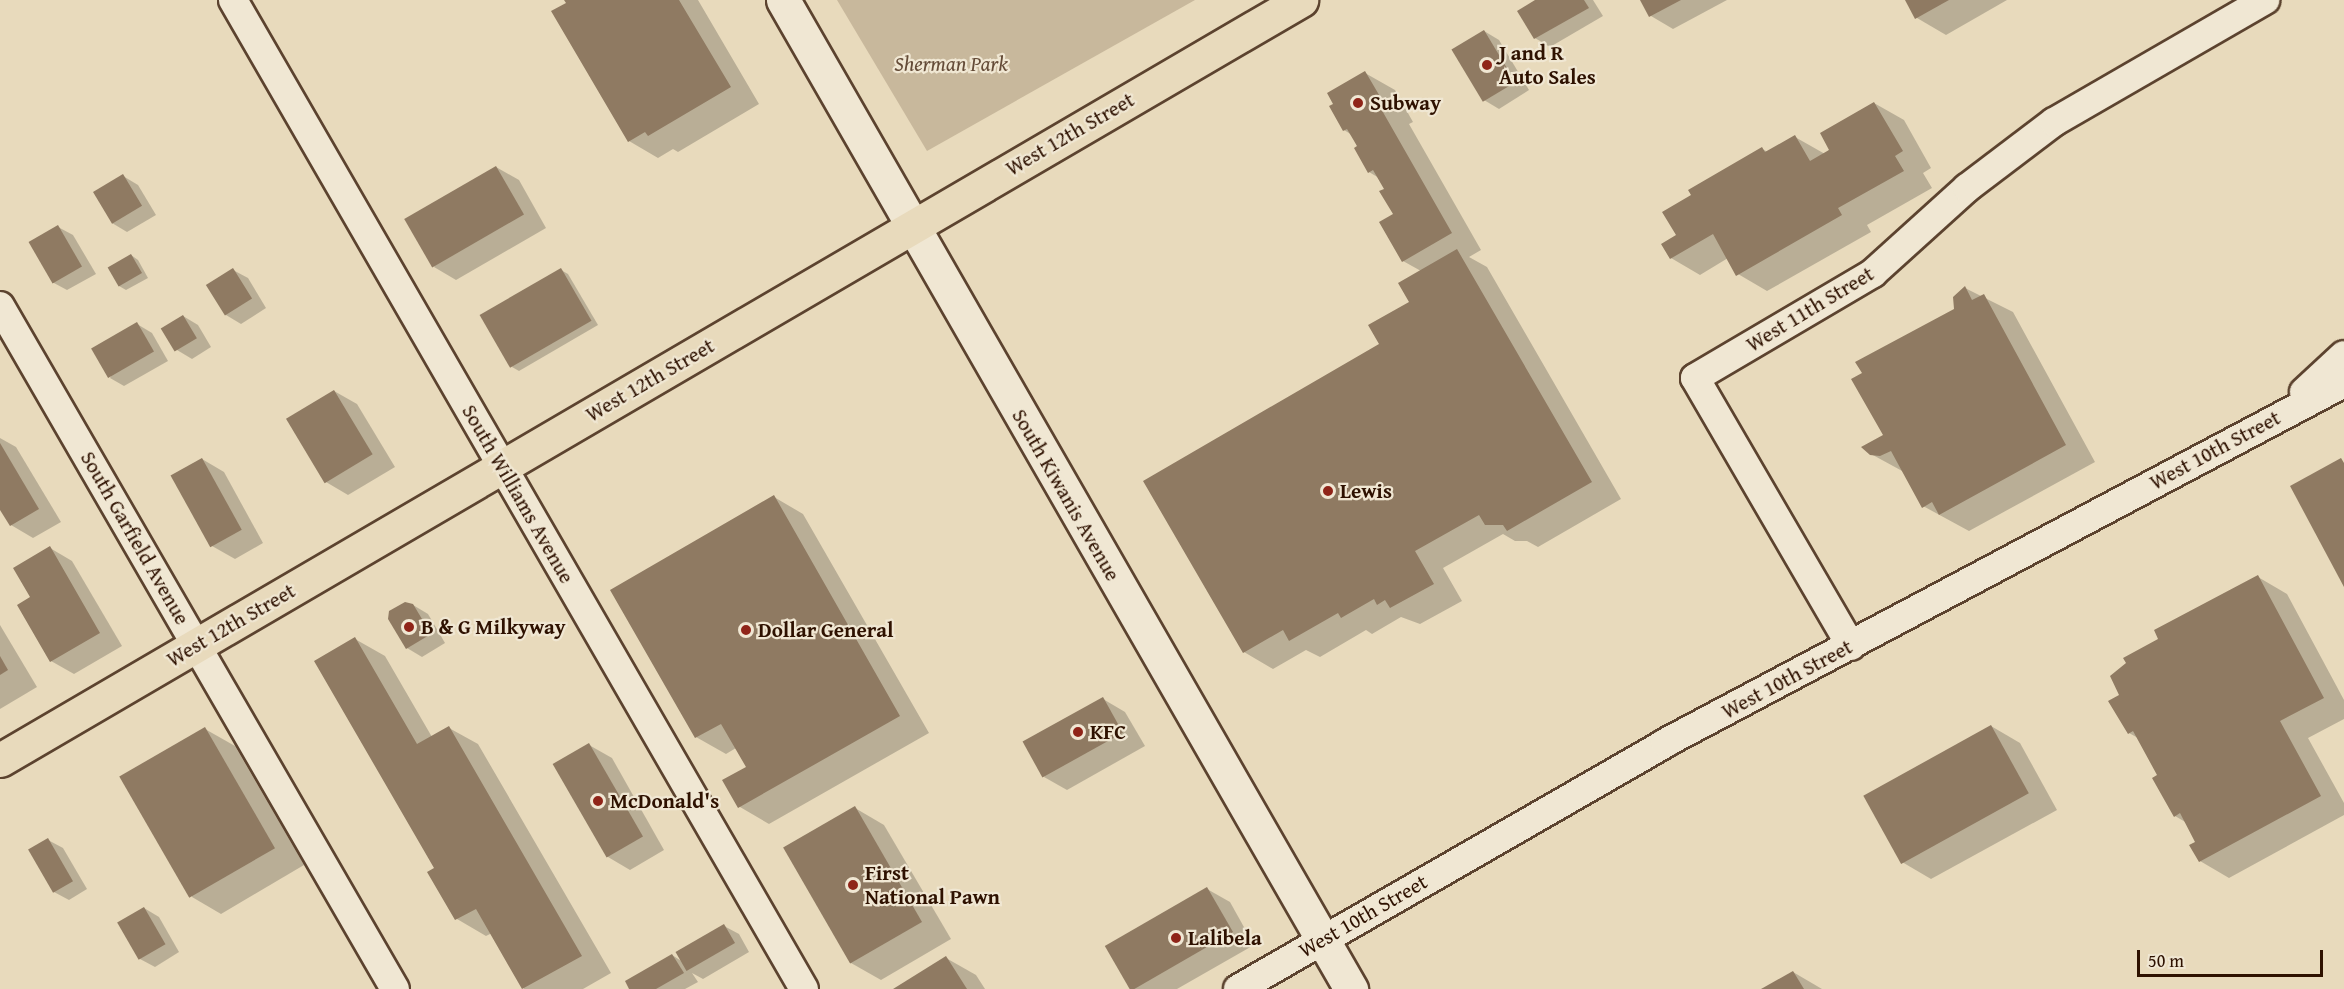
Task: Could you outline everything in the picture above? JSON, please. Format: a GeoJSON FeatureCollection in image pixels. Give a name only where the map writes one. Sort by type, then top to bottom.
{"type":"FeatureCollection","features":[{"type":"Feature","properties":{"kind":"main road","name":"South Kiwanis Avenue"},"geometry":{"type":"LineString","coordinates":[[783,0],[1351,989]]}},
{"type":"Feature","properties":{"kind":"main road","name":"West 12th Street"},"geometry":{"type":"LineString","coordinates":[[0,760],[1301,0]]}},
{"type":"Feature","properties":{"kind":"street","name":"South Williams Avenue"},"geometry":{"type":"LineString","coordinates":[[232,0],[804,989]]}},
{"type":"Feature","properties":{"kind":"street","name":"West 11th Street"},"geometry":{"type":"LineString","coordinates":[[1851,646],[1695,378],[1873,273],[1967,188],[2054,122],[2265,0]]}},
{"type":"Feature","properties":{"kind":"street","name":"South Garfield Avenue"},"geometry":{"type":"LineString","coordinates":[[0,306],[395,989]]}},
{"type":"Feature","properties":{"kind":"street"},"geometry":{"type":"LineString","coordinates":[[2248,432],[2313,386],[2344,355]]}},
{"type":"Feature","properties":{"kind":"street","name":"West 10th Street"},"geometry":{"type":"LineString","coordinates":[[1238,989],[1665,743],[2344,383]]}},
{"type":"Feature","properties":{"kind":"green space","name":"Sherman Park"},"geometry":{"type":"Polygon","coordinates":[[[837,0],[1195,0],[927,151],[837,0]]]}},
{"type":"Feature","properties":{"kind":"building"},"geometry":{"type":"Polygon","coordinates":[[[564,0],[679,0],[731,87],[648,136],[645,132],[628,142],[551,11],[566,3],[564,0]]]}},
{"type":"Feature","properties":{"kind":"building"},"geometry":{"type":"Polygon","coordinates":[[[1535,0],[1584,0],[1589,8],[1534,39],[1517,11],[1535,0]]]}},
{"type":"Feature","properties":{"kind":"building"},"geometry":{"type":"Polygon","coordinates":[[[1640,0],[1681,0],[1649,17],[1640,0]]]}},
{"type":"Feature","properties":{"kind":"building"},"geometry":{"type":"Polygon","coordinates":[[[1905,0],[1949,0],[1915,19],[1905,0]]]}},
{"type":"Feature","properties":{"kind":"building"},"geometry":{"type":"Polygon","coordinates":[[[1484,30],[1515,82],[1483,102],[1451,50],[1484,30]]]}},
{"type":"Feature","properties":{"kind":"building"},"geometry":{"type":"Polygon","coordinates":[[[1365,71],[1385,105],[1380,107],[1452,233],[1402,262],[1379,222],[1393,214],[1379,191],[1384,189],[1373,170],[1368,173],[1354,148],[1357,146],[1347,129],[1343,131],[1329,106],[1333,104],[1327,93],[1365,71]]]}},
{"type":"Feature","properties":{"kind":"building"},"geometry":{"type":"Polygon","coordinates":[[[1874,102],[1903,151],[1895,156],[1904,171],[1838,208],[1842,215],[1736,276],[1713,234],[1670,259],[1661,244],[1676,235],[1662,212],[1691,195],[1688,190],[1762,147],[1765,152],[1795,135],[1810,161],[1829,150],[1820,133],[1874,102]]]}},
{"type":"Feature","properties":{"kind":"building"},"geometry":{"type":"Polygon","coordinates":[[[496,166],[524,214],[432,267],[404,219],[496,166]]]}},
{"type":"Feature","properties":{"kind":"building"},"geometry":{"type":"Polygon","coordinates":[[[123,174],[142,206],[112,224],[93,192],[123,174]]]}},
{"type":"Feature","properties":{"kind":"building"},"geometry":{"type":"Polygon","coordinates":[[[58,225],[82,267],[53,284],[29,242],[58,225]]]}},
{"type":"Feature","properties":{"kind":"building"},"geometry":{"type":"Polygon","coordinates":[[[1457,249],[1592,482],[1507,531],[1503,525],[1485,525],[1479,515],[1415,551],[1434,584],[1390,608],[1385,600],[1377,605],[1374,599],[1341,618],[1338,613],[1289,641],[1283,630],[1243,653],[1143,481],[1379,344],[1368,325],[1409,302],[1398,283],[1457,249]]]}},
{"type":"Feature","properties":{"kind":"building"},"geometry":{"type":"Polygon","coordinates":[[[131,254],[142,273],[119,287],[108,268],[131,254]]]}},
{"type":"Feature","properties":{"kind":"building"},"geometry":{"type":"Polygon","coordinates":[[[233,268],[252,299],[225,315],[206,285],[233,268]]]}},
{"type":"Feature","properties":{"kind":"building"},"geometry":{"type":"Polygon","coordinates":[[[561,268],[592,321],[510,368],[480,315],[561,268]]]}},
{"type":"Feature","properties":{"kind":"building"},"geometry":{"type":"Polygon","coordinates":[[[1965,286],[1972,300],[1984,294],[2066,445],[1939,515],[1932,502],[1922,508],[1891,451],[1880,456],[1870,455],[1861,447],[1883,435],[1851,379],[1862,373],[1855,362],[1954,309],[1953,297],[1965,286]]]}},
{"type":"Feature","properties":{"kind":"building"},"geometry":{"type":"Polygon","coordinates":[[[183,315],[197,338],[175,352],[161,328],[183,315]]]}},
{"type":"Feature","properties":{"kind":"building"},"geometry":{"type":"Polygon","coordinates":[[[137,322],[154,351],[108,378],[91,348],[137,322]]]}},
{"type":"Feature","properties":{"kind":"building"},"geometry":{"type":"Polygon","coordinates":[[[334,390],[373,454],[325,483],[286,419],[334,390]]]}},
{"type":"Feature","properties":{"kind":"building"},"geometry":{"type":"Polygon","coordinates":[[[0,443],[39,509],[10,526],[0,510],[0,443]]]}},
{"type":"Feature","properties":{"kind":"building"},"geometry":{"type":"Polygon","coordinates":[[[202,458],[242,530],[210,547],[171,475],[202,458]]]}},
{"type":"Feature","properties":{"kind":"building"},"geometry":{"type":"Polygon","coordinates":[[[2341,458],[2344,463],[2344,587],[2290,486],[2341,458]]]}},
{"type":"Feature","properties":{"kind":"building"},"geometry":{"type":"Polygon","coordinates":[[[774,495],[900,716],[738,808],[722,780],[746,767],[721,724],[695,738],[610,590],[774,495]]]}},
{"type":"Feature","properties":{"kind":"building"},"geometry":{"type":"Polygon","coordinates":[[[50,546],[100,633],[50,662],[17,605],[30,597],[13,568],[50,546]]]}},
{"type":"Feature","properties":{"kind":"building"},"geometry":{"type":"Polygon","coordinates":[[[2258,575],[2324,698],[2280,721],[2321,796],[2199,862],[2189,845],[2195,842],[2180,813],[2174,817],[2152,778],[2157,775],[2133,731],[2128,734],[2108,701],[2119,695],[2110,676],[2126,663],[2123,658],[2158,639],[2154,630],[2258,575]]]}},
{"type":"Feature","properties":{"kind":"building","name":"B & G Milkyway"},"geometry":{"type":"Polygon","coordinates":[[[405,602],[413,604],[431,634],[406,649],[388,619],[389,611],[405,602]]]}},
{"type":"Feature","properties":{"kind":"building"},"geometry":{"type":"Polygon","coordinates":[[[355,637],[417,744],[449,726],[582,956],[522,989],[476,909],[455,920],[427,872],[434,868],[314,661],[355,637]]]}},
{"type":"Feature","properties":{"kind":"building"},"geometry":{"type":"Polygon","coordinates":[[[0,656],[8,670],[0,675],[0,656]]]}},
{"type":"Feature","properties":{"kind":"building"},"geometry":{"type":"Polygon","coordinates":[[[1103,697],[1123,733],[1042,777],[1023,742],[1103,697]]]}},
{"type":"Feature","properties":{"kind":"building"},"geometry":{"type":"Polygon","coordinates":[[[1991,725],[2029,793],[1901,864],[1863,796],[1991,725]]]}},
{"type":"Feature","properties":{"kind":"building"},"geometry":{"type":"Polygon","coordinates":[[[205,727],[275,848],[189,898],[119,776],[205,727]]]}},
{"type":"Feature","properties":{"kind":"building","name":"McDonald's"},"geometry":{"type":"Polygon","coordinates":[[[589,743],[643,837],[607,858],[553,764],[589,743]]]}},
{"type":"Feature","properties":{"kind":"building","name":"First National Pawn"},"geometry":{"type":"Polygon","coordinates":[[[855,806],[922,922],[850,964],[783,848],[855,806]]]}},
{"type":"Feature","properties":{"kind":"building"},"geometry":{"type":"Polygon","coordinates":[[[48,838],[73,881],[53,893],[28,850],[48,838]]]}},
{"type":"Feature","properties":{"kind":"building"},"geometry":{"type":"Polygon","coordinates":[[[1207,887],[1233,932],[1134,989],[1130,989],[1105,946],[1207,887]]]}},
{"type":"Feature","properties":{"kind":"building"},"geometry":{"type":"Polygon","coordinates":[[[144,907],[166,944],[139,960],[117,922],[144,907]]]}},
{"type":"Feature","properties":{"kind":"building"},"geometry":{"type":"Polygon","coordinates":[[[724,924],[735,943],[687,971],[676,952],[724,924]]]}},
{"type":"Feature","properties":{"kind":"building"},"geometry":{"type":"Polygon","coordinates":[[[672,954],[684,973],[656,989],[629,989],[625,981],[672,954]]]}},
{"type":"Feature","properties":{"kind":"building"},"geometry":{"type":"Polygon","coordinates":[[[946,956],[967,989],[893,989],[946,956]]]}},
{"type":"Feature","properties":{"kind":"building"},"geometry":{"type":"Polygon","coordinates":[[[1793,971],[1804,989],[1761,989],[1793,971]]]}},
{"type":"Feature","properties":{"kind":"place","name":"J and R Auto Sales"},"geometry":{"type":"Point","coordinates":[1487,65]}},
{"type":"Feature","properties":{"kind":"place","name":"Subway"},"geometry":{"type":"Point","coordinates":[1358,103]}},
{"type":"Feature","properties":{"kind":"place","name":"Lewis"},"geometry":{"type":"Point","coordinates":[1328,491]}},
{"type":"Feature","properties":{"kind":"place","name":"B & G Milkyway"},"geometry":{"type":"Point","coordinates":[409,627]}},
{"type":"Feature","properties":{"kind":"place","name":"Dollar General"},"geometry":{"type":"Point","coordinates":[746,630]}},
{"type":"Feature","properties":{"kind":"place","name":"KFC"},"geometry":{"type":"Point","coordinates":[1078,732]}},
{"type":"Feature","properties":{"kind":"place","name":"McDonald's"},"geometry":{"type":"Point","coordinates":[598,801]}},
{"type":"Feature","properties":{"kind":"place","name":"First National Pawn"},"geometry":{"type":"Point","coordinates":[853,885]}},
{"type":"Feature","properties":{"kind":"place","name":"Lalibela"},"geometry":{"type":"Point","coordinates":[1176,938]}}]}
